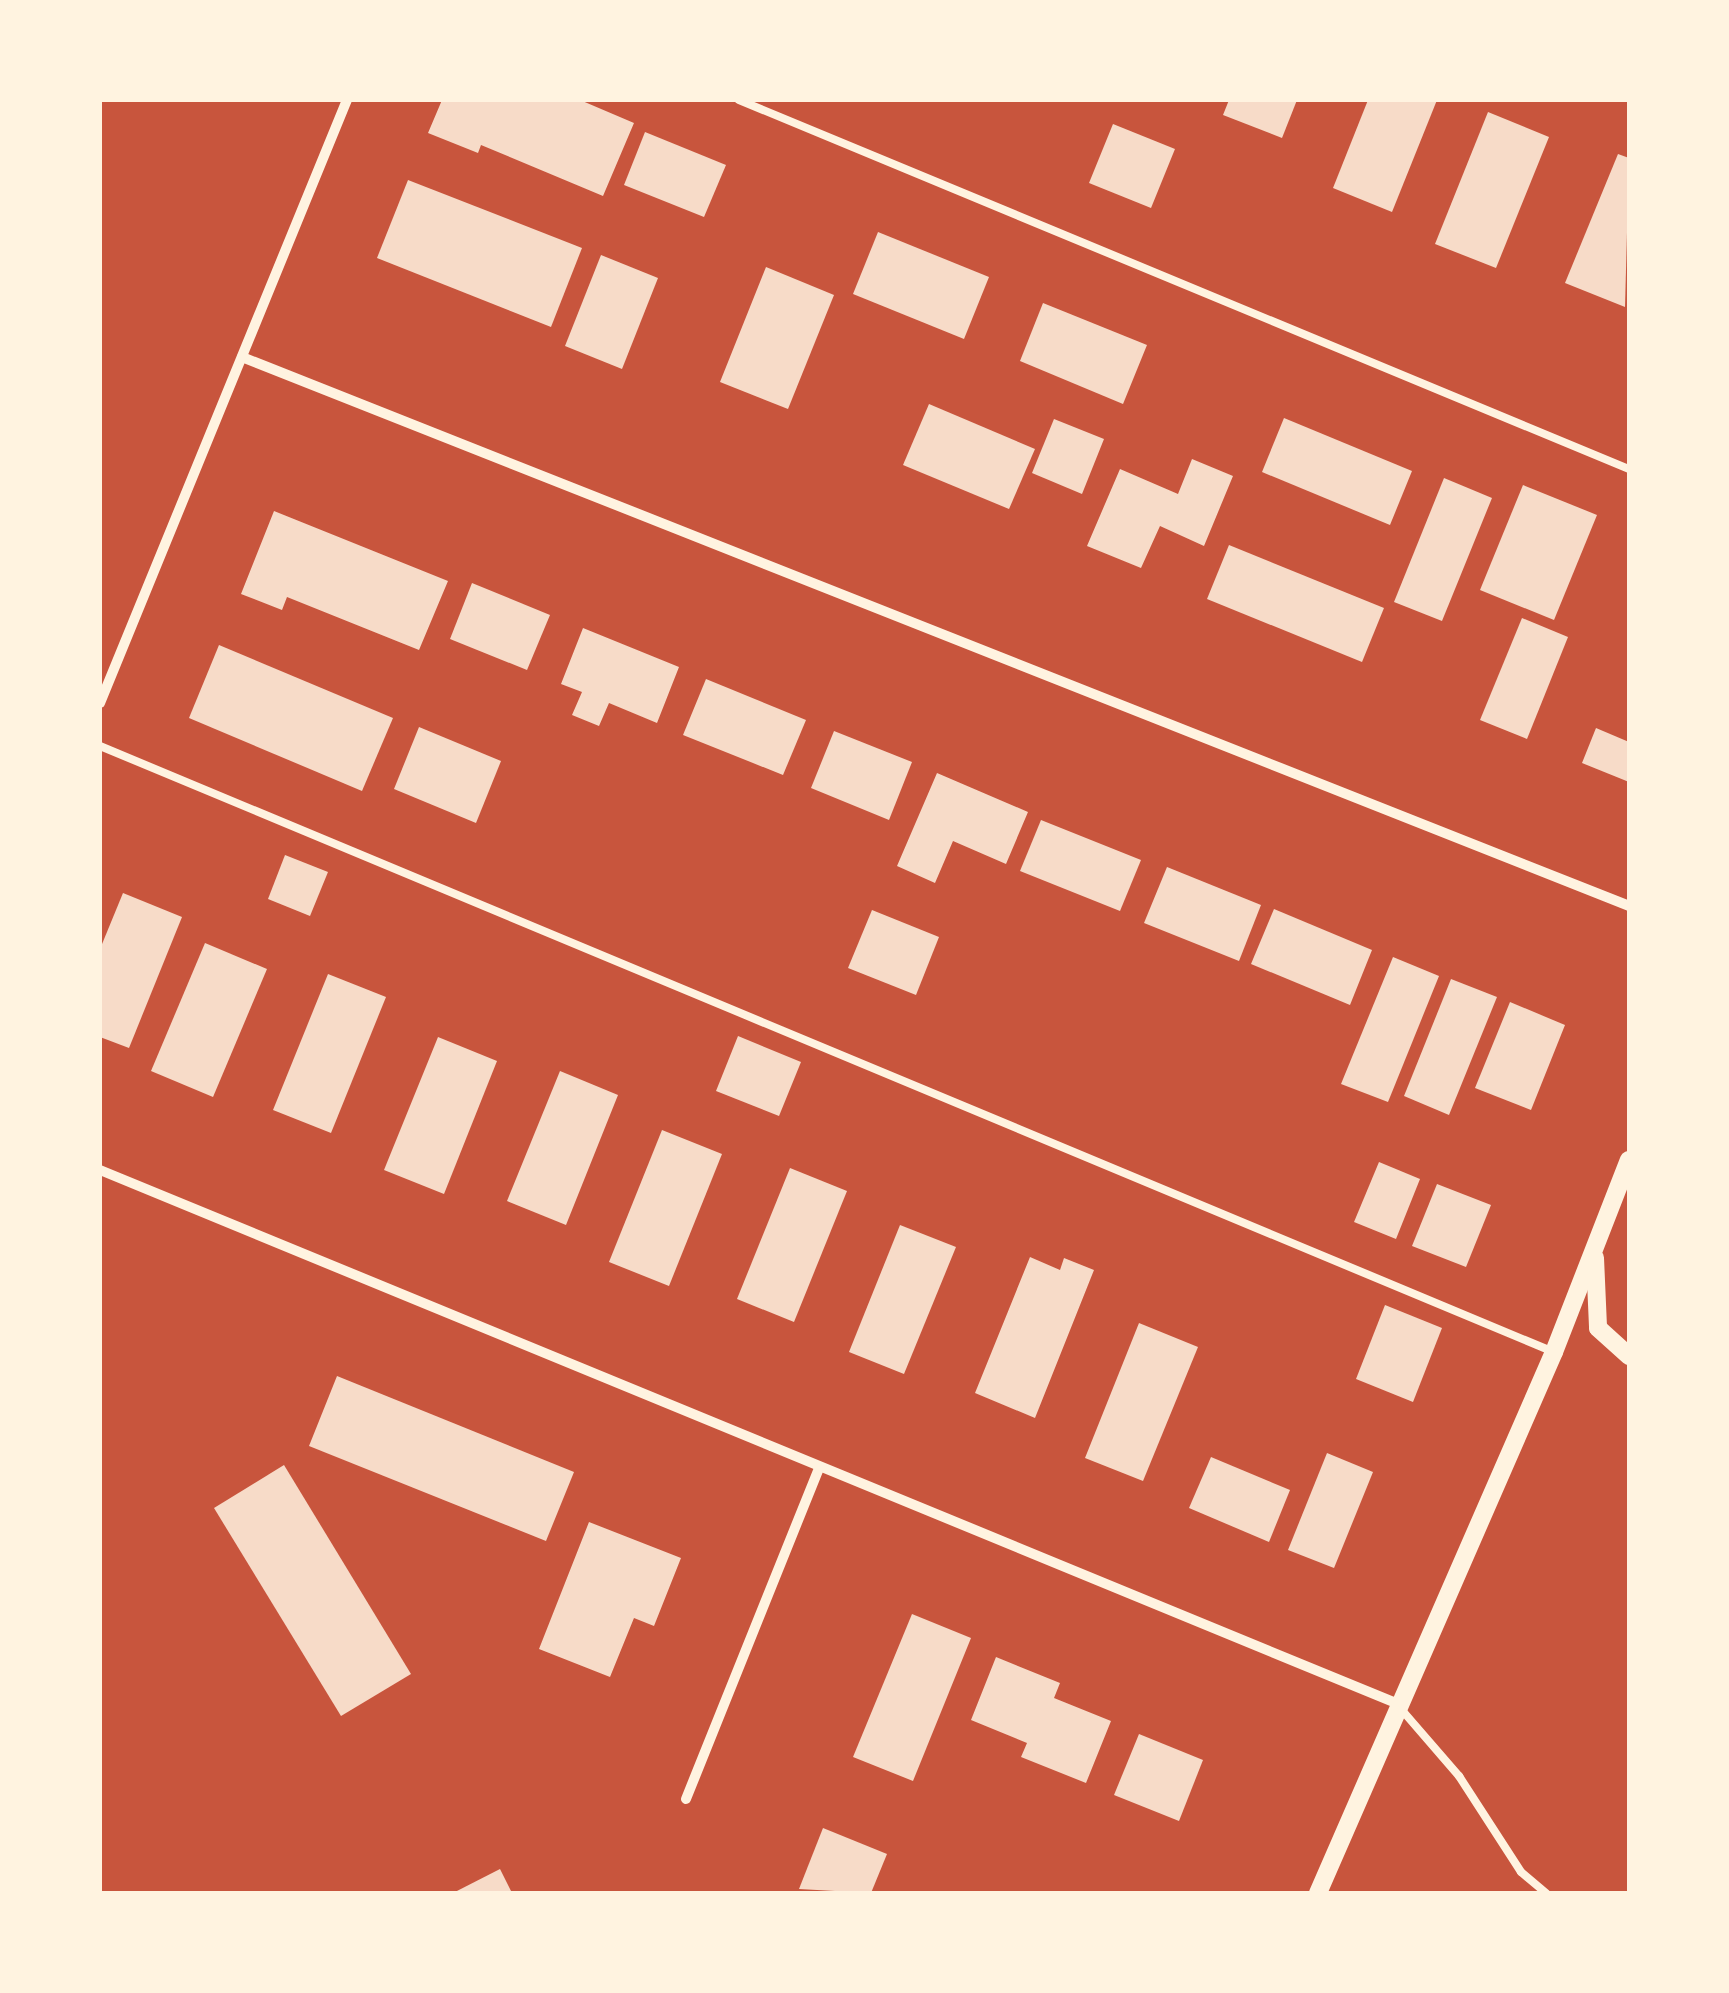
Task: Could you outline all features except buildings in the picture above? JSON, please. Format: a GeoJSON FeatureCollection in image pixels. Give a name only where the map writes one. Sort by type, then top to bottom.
{"type":"FeatureCollection","features":[{"type":"Feature","properties":{"kind":"street"},"geometry":{"type":"LineString","coordinates":[[101,696],[347,100]]}},
{"type":"Feature","properties":{"kind":"street"},"geometry":{"type":"LineString","coordinates":[[242,357],[1629,906]]}},
{"type":"Feature","properties":{"kind":"street"},"geometry":{"type":"LineString","coordinates":[[1318,1893],[1396,1703],[1554,1352],[1629,1160]]}},
{"type":"Feature","properties":{"kind":"street"},"geometry":{"type":"LineString","coordinates":[[100,1170],[1396,1703]]}},
{"type":"Feature","properties":{"kind":"street"},"geometry":{"type":"LineString","coordinates":[[1594,1247],[1598,1328],[1629,1356]]}},
{"type":"Feature","properties":{"kind":"street"},"geometry":{"type":"LineString","coordinates":[[686,1799],[819,1468]]}},
{"type":"Feature","properties":{"kind":"lane"},"geometry":{"type":"LineString","coordinates":[[739,100],[1629,468]]}},
{"type":"Feature","properties":{"kind":"lane"},"geometry":{"type":"LineString","coordinates":[[100,746],[1554,1352]]}},
{"type":"Feature","properties":{"kind":"lane"},"geometry":{"type":"LineString","coordinates":[[1396,1703],[1459,1776],[1522,1872],[1546,1893]]}}]}
